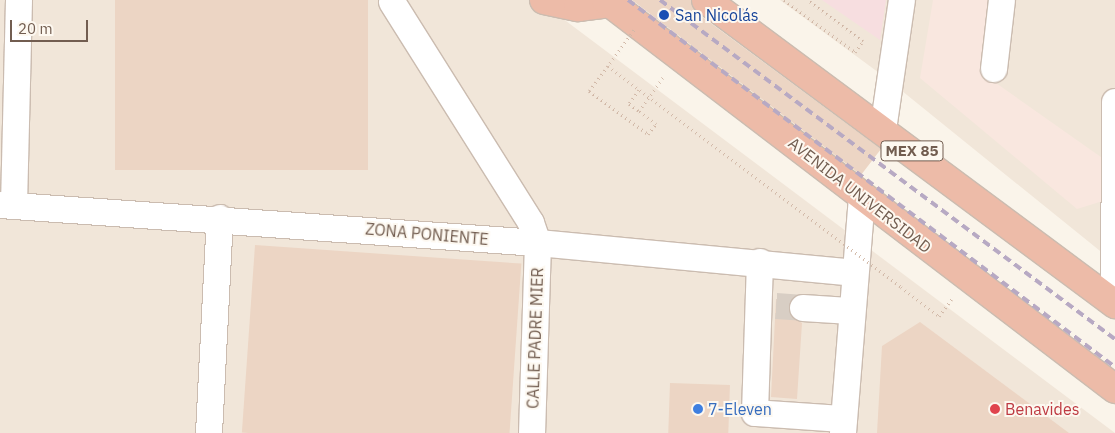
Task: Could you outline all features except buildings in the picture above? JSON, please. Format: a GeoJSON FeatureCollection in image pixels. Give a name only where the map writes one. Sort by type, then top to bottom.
{"type":"FeatureCollection","features":[{"type":"Feature","properties":{"kind":"highway"},"geometry":{"type":"LineString","coordinates":[[544,0],[578,7],[608,2]]}},
{"type":"Feature","properties":{"kind":"highway","name":"MEX 85"},"geometry":{"type":"LineString","coordinates":[[706,0],[1114,303]]}},
{"type":"Feature","properties":{"kind":"highway","name":"AVENIDA UNIVERSIDAD"},"geometry":{"type":"LineString","coordinates":[[608,2],[1115,389]]}},
{"type":"Feature","properties":{"kind":"street"},"geometry":{"type":"LineString","coordinates":[[7,205],[19,0]]}},
{"type":"Feature","properties":{"kind":"street"},"geometry":{"type":"LineString","coordinates":[[883,130],[902,0]]}},
{"type":"Feature","properties":{"kind":"street"},"geometry":{"type":"LineString","coordinates":[[994,69],[1002,0]]}},
{"type":"Feature","properties":{"kind":"street"},"geometry":{"type":"LineString","coordinates":[[392,2],[531,222],[538,243]]}},
{"type":"Feature","properties":{"kind":"street"},"geometry":{"type":"LineString","coordinates":[[1114,303],[1115,102]]}},
{"type":"Feature","properties":{"kind":"street"},"geometry":{"type":"LineString","coordinates":[[760,262],[767,305],[755,412],[843,426],[854,273],[862,197]]}},
{"type":"Feature","properties":{"kind":"street","name":"ZONA PONIENTE"},"geometry":{"type":"LineString","coordinates":[[7,205],[220,218],[538,243],[760,262],[854,273]]}},
{"type":"Feature","properties":{"kind":"street"},"geometry":{"type":"LineString","coordinates":[[209,433],[220,218]]}},
{"type":"Feature","properties":{"kind":"street","name":"CALLE PADRE MIER"},"geometry":{"type":"LineString","coordinates":[[532,433],[538,243]]}},
{"type":"Feature","properties":{"kind":"street"},"geometry":{"type":"LineString","coordinates":[[803,308],[851,311]]}},
{"type":"Feature","properties":{"kind":"path"},"geometry":{"type":"LineString","coordinates":[[784,0],[855,52],[864,41],[808,0]]}},
{"type":"Feature","properties":{"kind":"path"},"geometry":{"type":"LineString","coordinates":[[634,30],[588,91],[648,134],[656,124],[629,104],[639,90]]}},
{"type":"Feature","properties":{"kind":"path"},"geometry":{"type":"LineString","coordinates":[[639,111],[679,56]]}},
{"type":"Feature","properties":{"kind":"path"},"geometry":{"type":"LineString","coordinates":[[608,66],[939,316]]}},
{"type":"Feature","properties":{"kind":"shaded area"},"geometry":{"type":"Polygon","coordinates":[[[0,0],[538,0],[1115,433],[0,433],[0,0]]]}},
{"type":"Feature","properties":{"kind":"shaded area"},"geometry":{"type":"Polygon","coordinates":[[[780,0],[1115,0],[1115,263],[886,78],[780,0]]]}},
{"type":"Feature","properties":{"kind":"shaded area"},"geometry":{"type":"Polygon","coordinates":[[[822,0],[886,0],[880,40],[822,0]]]}},
{"type":"Feature","properties":{"kind":"shaded area"},"geometry":{"type":"Polygon","coordinates":[[[933,0],[998,0],[986,76],[1108,162],[1106,200],[1077,209],[920,78],[933,0]]]}},
{"type":"Feature","properties":{"kind":"tunnel"},"geometry":{"type":"LineString","coordinates":[[776,306],[803,308]]}},
{"type":"Feature","properties":{"kind":"railway"},"geometry":{"type":"LineString","coordinates":[[628,0],[1115,367]]}},
{"type":"Feature","properties":{"kind":"railway"},"geometry":{"type":"LineString","coordinates":[[660,0],[1115,339]]}},
{"type":"Feature","properties":{"kind":"place","name":"San Nicolás"},"geometry":{"type":"Point","coordinates":[664,15]}},
{"type":"Feature","properties":{"kind":"place","name":"7-Eleven"},"geometry":{"type":"Point","coordinates":[698,409]}},
{"type":"Feature","properties":{"kind":"place","name":"Benavides"},"geometry":{"type":"Point","coordinates":[995,409]}}]}
